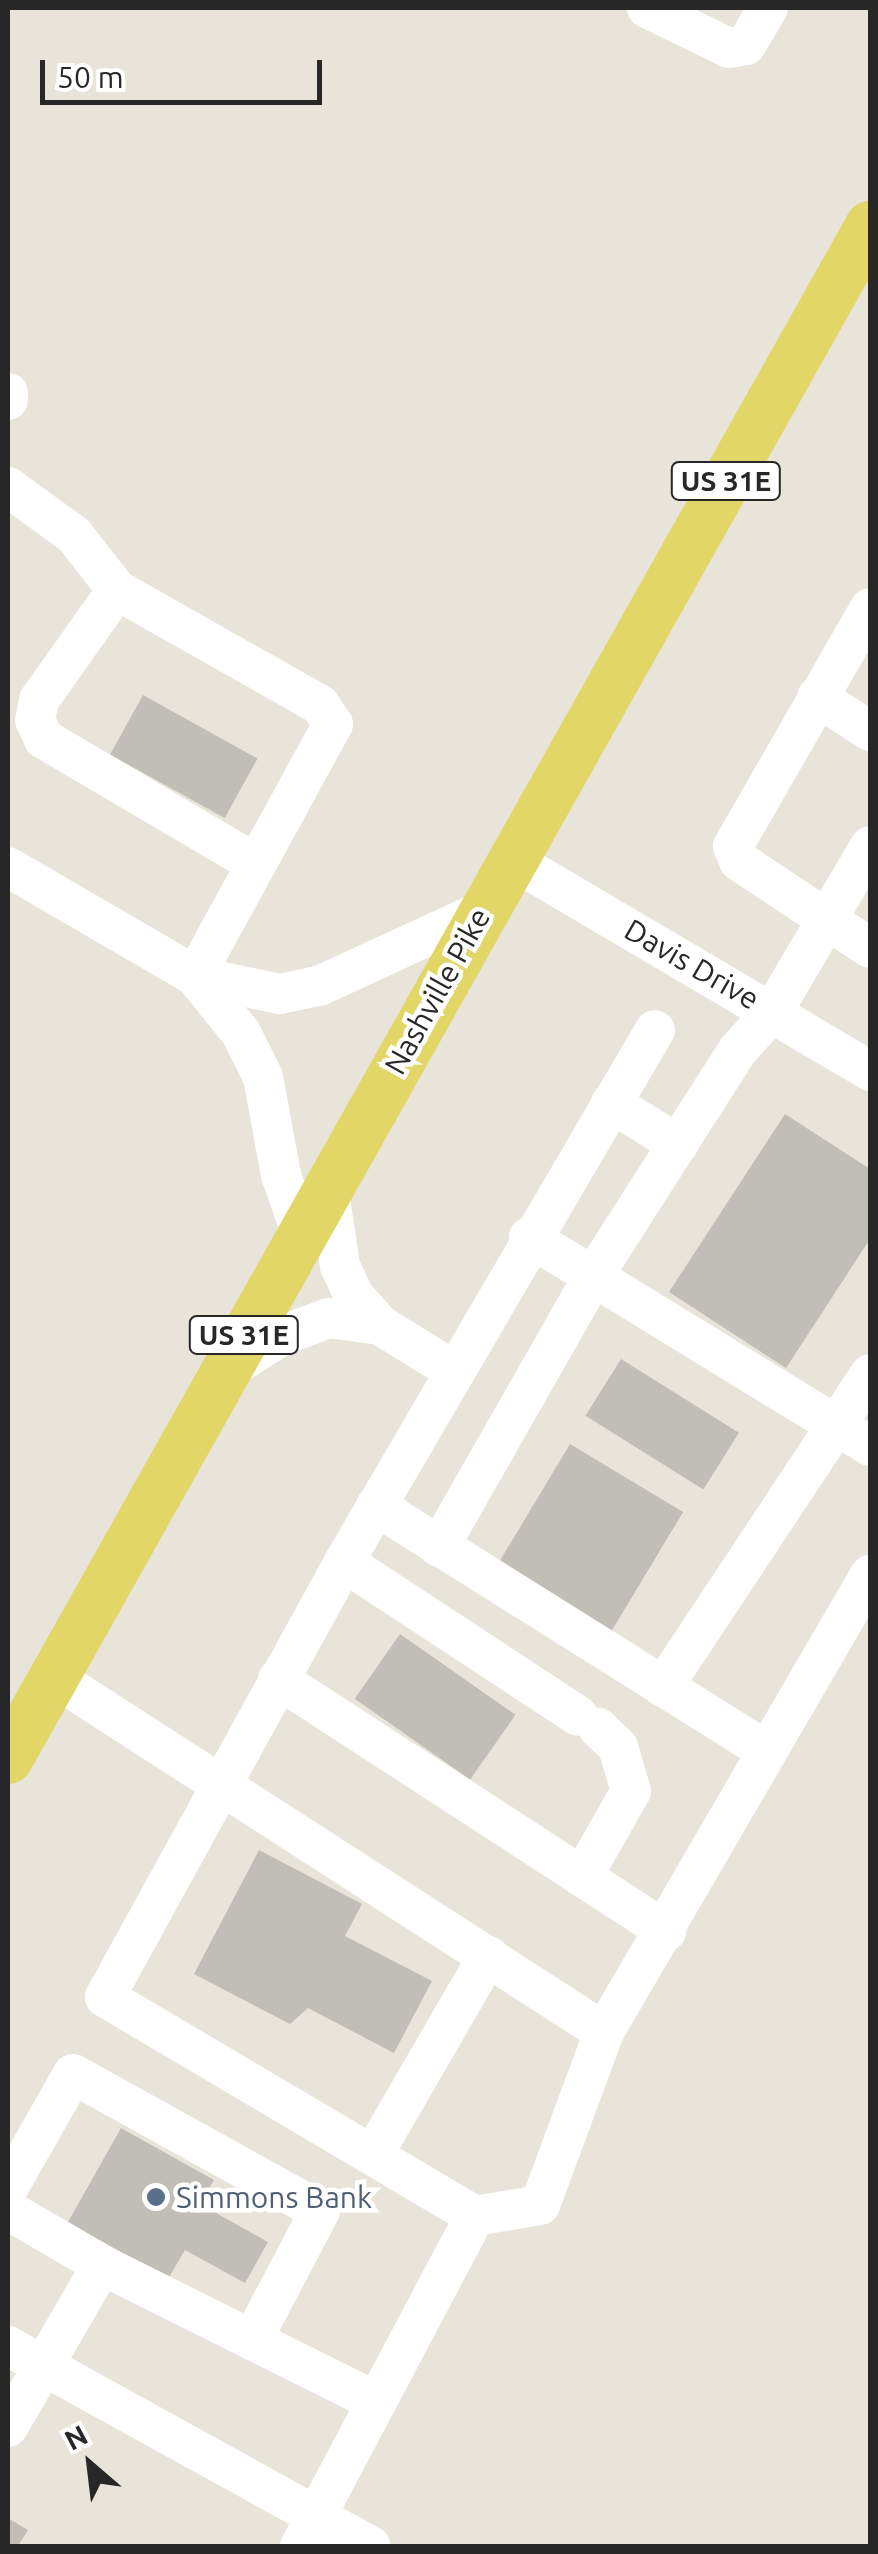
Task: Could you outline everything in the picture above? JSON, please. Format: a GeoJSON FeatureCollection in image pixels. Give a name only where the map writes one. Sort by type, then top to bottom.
{"type":"FeatureCollection","features":[{"type":"Feature","properties":{"kind":"main road","name":"Nashville Pike"},"geometry":{"type":"LineString","coordinates":[[8,1758],[870,226]]}},
{"type":"Feature","properties":{"kind":"street"},"geometry":{"type":"LineString","coordinates":[[647,8],[729,48],[746,45],[768,8]]}},
{"type":"Feature","properties":{"kind":"street"},"geometry":{"type":"LineString","coordinates":[[8,487],[74,535],[117,590],[320,705],[333,724],[195,976]]}},
{"type":"Feature","properties":{"kind":"street"},"geometry":{"type":"LineString","coordinates":[[117,590],[39,700],[35,720],[44,739],[256,864]]}},
{"type":"Feature","properties":{"kind":"street"},"geometry":{"type":"LineString","coordinates":[[870,608],[733,846],[740,861],[870,948]]}},
{"type":"Feature","properties":{"kind":"street"},"geometry":{"type":"LineString","coordinates":[[816,697],[870,731]]}},
{"type":"Feature","properties":{"kind":"street"},"geometry":{"type":"LineString","coordinates":[[439,1548],[594,1276],[738,1050],[774,1011],[870,846]]}},
{"type":"Feature","properties":{"kind":"street","name":"Davis Drive"},"geometry":{"type":"LineString","coordinates":[[512,860],[870,1071]]}},
{"type":"Feature","properties":{"kind":"street"},"geometry":{"type":"LineString","coordinates":[[8,867],[195,976],[280,994],[319,986],[482,911]]}},
{"type":"Feature","properties":{"kind":"street"},"geometry":{"type":"LineString","coordinates":[[195,976],[241,1033],[263,1077],[281,1175],[302,1232]]}},
{"type":"Feature","properties":{"kind":"street"},"geometry":{"type":"LineString","coordinates":[[655,1030],[529,1237],[278,1678],[105,1997],[374,2153],[474,2216],[540,2205],[604,2032],[870,1574]]}},
{"type":"Feature","properties":{"kind":"street"},"geometry":{"type":"LineString","coordinates":[[610,1103],[678,1144]]}},
{"type":"Feature","properties":{"kind":"street"},"geometry":{"type":"LineString","coordinates":[[328,1184],[340,1266],[354,1296],[380,1325],[454,1370]]}},
{"type":"Feature","properties":{"kind":"street"},"geometry":{"type":"LineString","coordinates":[[529,1237],[870,1446]]}},
{"type":"Feature","properties":{"kind":"street"},"geometry":{"type":"LineString","coordinates":[[222,1373],[280,1336],[329,1318],[380,1325]]}},
{"type":"Feature","properties":{"kind":"street"},"geometry":{"type":"LineString","coordinates":[[663,1687],[870,1374]]}},
{"type":"Feature","properties":{"kind":"street"},"geometry":{"type":"LineString","coordinates":[[376,1506],[767,1751]]}},
{"type":"Feature","properties":{"kind":"street"},"geometry":{"type":"LineString","coordinates":[[344,1562],[588,1722],[618,1747],[630,1791],[582,1878]]}},
{"type":"Feature","properties":{"kind":"street"},"geometry":{"type":"LineString","coordinates":[[52,1676],[604,2032]]}},
{"type":"Feature","properties":{"kind":"street"},"geometry":{"type":"LineString","coordinates":[[278,1678],[666,1931]]}},
{"type":"Feature","properties":{"kind":"street"},"geometry":{"type":"LineString","coordinates":[[374,2153],[488,1956]]}},
{"type":"Feature","properties":{"kind":"street"},"geometry":{"type":"LineString","coordinates":[[8,2188],[73,2074],[320,2211],[252,2340]]}},
{"type":"Feature","properties":{"kind":"street"},"geometry":{"type":"LineString","coordinates":[[8,2210],[102,2265],[378,2402]]}},
{"type":"Feature","properties":{"kind":"street"},"geometry":{"type":"LineString","coordinates":[[309,2532],[474,2216]]}},
{"type":"Feature","properties":{"kind":"street"},"geometry":{"type":"LineString","coordinates":[[8,2427],[102,2265]]}},
{"type":"Feature","properties":{"kind":"street"},"geometry":{"type":"LineString","coordinates":[[8,2346],[309,2532],[371,2546]]}},
{"type":"Feature","properties":{"kind":"building"},"geometry":{"type":"Polygon","coordinates":[[[143,695],[258,759],[225,818],[110,754],[143,695]]]}},
{"type":"Feature","properties":{"kind":"building"},"geometry":{"type":"Polygon","coordinates":[[[785,1114],[870,1169],[870,1239],[786,1368],[669,1292],[785,1114]]]}},
{"type":"Feature","properties":{"kind":"building"},"geometry":{"type":"Polygon","coordinates":[[[621,1359],[739,1433],[703,1489],[585,1416],[621,1359]]]}},
{"type":"Feature","properties":{"kind":"building"},"geometry":{"type":"Polygon","coordinates":[[[570,1444],[683,1512],[611,1633],[497,1565],[570,1444]]]}},
{"type":"Feature","properties":{"kind":"building"},"geometry":{"type":"Polygon","coordinates":[[[400,1634],[516,1715],[470,1780],[355,1699],[400,1634]]]}},
{"type":"Feature","properties":{"kind":"building"},"geometry":{"type":"Polygon","coordinates":[[[259,1850],[362,1904],[345,1936],[432,1981],[394,2053],[308,2008],[290,2024],[194,1974],[259,1850]]]}},
{"type":"Feature","properties":{"kind":"building"},"geometry":{"type":"Polygon","coordinates":[[[121,2128],[214,2180],[200,2204],[268,2242],[245,2283],[185,2250],[168,2279],[68,2222],[121,2128]]]}},
{"type":"Feature","properties":{"kind":"building"},"geometry":{"type":"Polygon","coordinates":[[[8,2518],[28,2530],[18,2546],[8,2546],[8,2518]]]}},
{"type":"Feature","properties":{"kind":"place","name":"Simmons Bank"},"geometry":{"type":"Point","coordinates":[156,2197]}}]}
